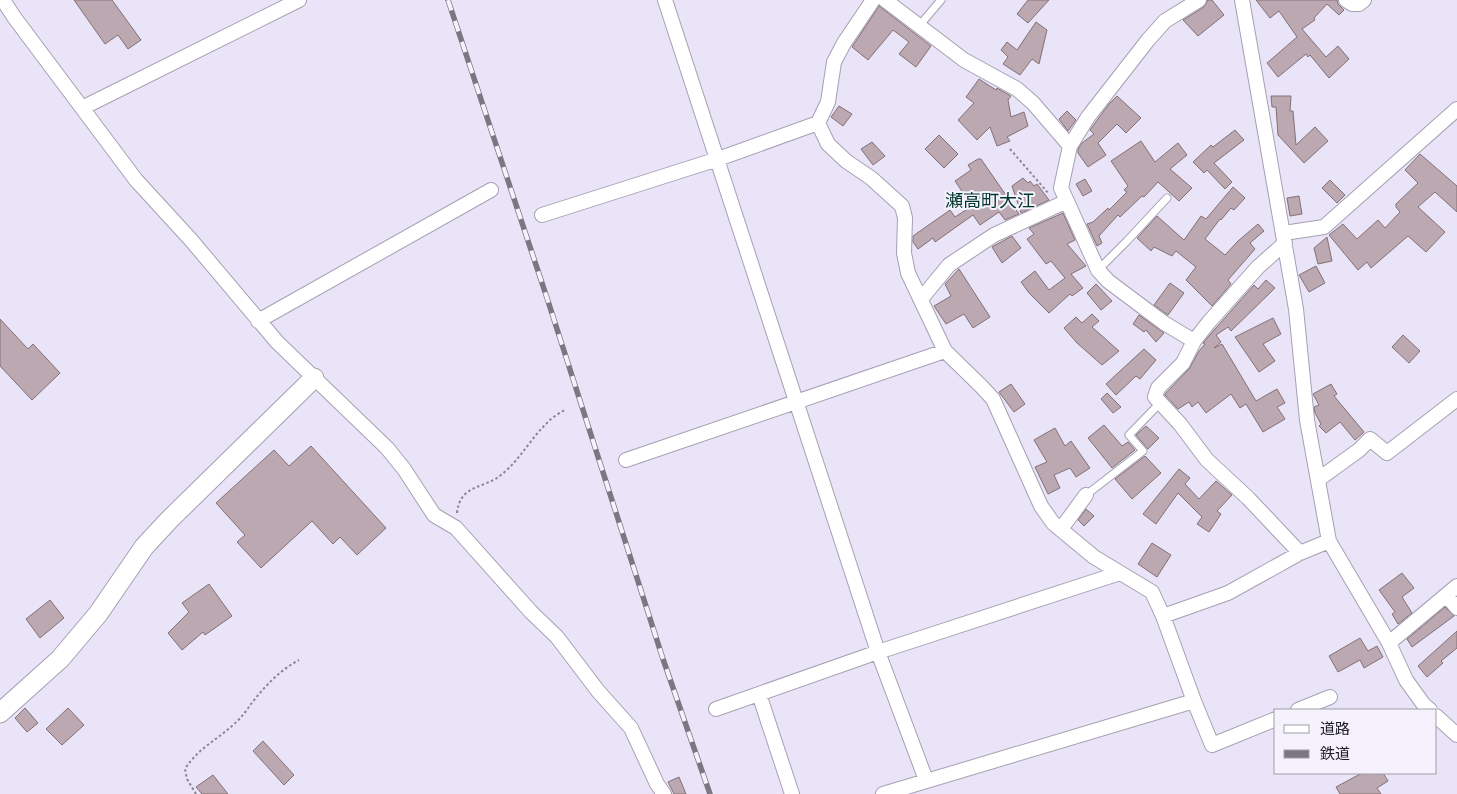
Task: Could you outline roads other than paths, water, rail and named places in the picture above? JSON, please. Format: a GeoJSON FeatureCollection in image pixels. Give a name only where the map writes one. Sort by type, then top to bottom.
{"type":"FeatureCollection","features":[{"type":"Feature","properties":{"kind":"street"},"geometry":{"type":"LineString","coordinates":[[4,0],[14,17],[136,180],[191,240],[258,321],[277,342],[387,448],[404,469],[434,515],[456,528],[531,612],[557,637],[598,691],[632,728],[657,784],[664,794]]}},
{"type":"Feature","properties":{"kind":"street"},"geometry":{"type":"LineString","coordinates":[[82,108],[299,0]]}},
{"type":"Feature","properties":{"kind":"street"},"geometry":{"type":"LineString","coordinates":[[665,0],[878,652],[926,780]]}},
{"type":"Feature","properties":{"kind":"street"},"geometry":{"type":"LineString","coordinates":[[542,216],[718,159],[818,123],[828,102],[834,62],[844,43],[873,0]]}},
{"type":"Feature","properties":{"kind":"street"},"geometry":{"type":"LineString","coordinates":[[885,0],[964,60],[1017,89],[1033,103],[1070,146]]}},
{"type":"Feature","properties":{"kind":"street"},"geometry":{"type":"LineString","coordinates":[[1194,341],[1164,323],[1108,281],[1098,270],[1062,203],[1061,188],[1070,146],[1088,117],[1165,21],[1199,0]]}},
{"type":"Feature","properties":{"kind":"street"},"geometry":{"type":"LineString","coordinates":[[1242,0],[1296,308],[1307,420],[1329,541],[1389,643],[1406,680],[1429,709]]}},
{"type":"Feature","properties":{"kind":"street"},"geometry":{"type":"LineString","coordinates":[[1346,0],[1352,4],[1359,4],[1364,0]]}},
{"type":"Feature","properties":{"kind":"street"},"geometry":{"type":"LineString","coordinates":[[1300,553],[1248,498],[1207,460],[1180,424],[1156,397],[1158,388],[1183,363],[1194,341],[1284,238],[1324,227],[1457,109]]}},
{"type":"Feature","properties":{"kind":"street"},"geometry":{"type":"LineString","coordinates":[[818,123],[828,144],[871,178],[902,206],[906,218],[904,253],[908,273],[945,351],[993,399],[1041,506],[1053,523],[1094,558],[1152,592],[1164,616],[1194,701],[1212,745],[1274,720]]}},
{"type":"Feature","properties":{"kind":"street"},"geometry":{"type":"LineString","coordinates":[[258,321],[491,190]]}},
{"type":"Feature","properties":{"kind":"street"},"geometry":{"type":"LineString","coordinates":[[921,300],[948,265],[994,235],[1062,203]]}},
{"type":"Feature","properties":{"kind":"street"},"geometry":{"type":"LineString","coordinates":[[626,460],[945,351]]}},
{"type":"Feature","properties":{"kind":"street"},"geometry":{"type":"LineString","coordinates":[[0,713],[60,659],[98,614],[144,547],[169,520],[314,378]]}},
{"type":"Feature","properties":{"kind":"street"},"geometry":{"type":"LineString","coordinates":[[1319,479],[1359,450],[1370,439],[1387,453],[1457,399]]}},
{"type":"Feature","properties":{"kind":"street"},"geometry":{"type":"LineString","coordinates":[[1061,530],[1086,495]]}},
{"type":"Feature","properties":{"kind":"street"},"geometry":{"type":"LineString","coordinates":[[1164,616],[1228,593],[1300,553],[1329,541]]}},
{"type":"Feature","properties":{"kind":"street"},"geometry":{"type":"LineString","coordinates":[[716,709],[878,652],[1120,573]]}},
{"type":"Feature","properties":{"kind":"street"},"geometry":{"type":"LineString","coordinates":[[1389,643],[1452,591],[1457,608]]}},
{"type":"Feature","properties":{"kind":"street"},"geometry":{"type":"LineString","coordinates":[[759,694],[792,794]]}},
{"type":"Feature","properties":{"kind":"street"},"geometry":{"type":"LineString","coordinates":[[1300,709],[1330,697]]}},
{"type":"Feature","properties":{"kind":"street"},"geometry":{"type":"LineString","coordinates":[[883,794],[1194,701]]}},
{"type":"Feature","properties":{"kind":"street"},"geometry":{"type":"LineString","coordinates":[[1437,717],[1457,736]]}},
{"type":"Feature","properties":{"kind":"lane"},"geometry":{"type":"LineString","coordinates":[[919,26],[941,0]]}},
{"type":"Feature","properties":{"kind":"lane"},"geometry":{"type":"LineString","coordinates":[[1098,270],[1167,198]]}},
{"type":"Feature","properties":{"kind":"lane"},"geometry":{"type":"LineString","coordinates":[[1086,495],[1143,451],[1129,434],[1160,402]]}},
{"type":"Feature","properties":{"kind":"railway"},"geometry":{"type":"LineString","coordinates":[[448,0],[548,301],[663,659],[710,794]]}},
{"type":"Feature","properties":{"kind":"district","name":"瀬高町大江"},"geometry":{"type":"Point","coordinates":[990,201]}}]}
